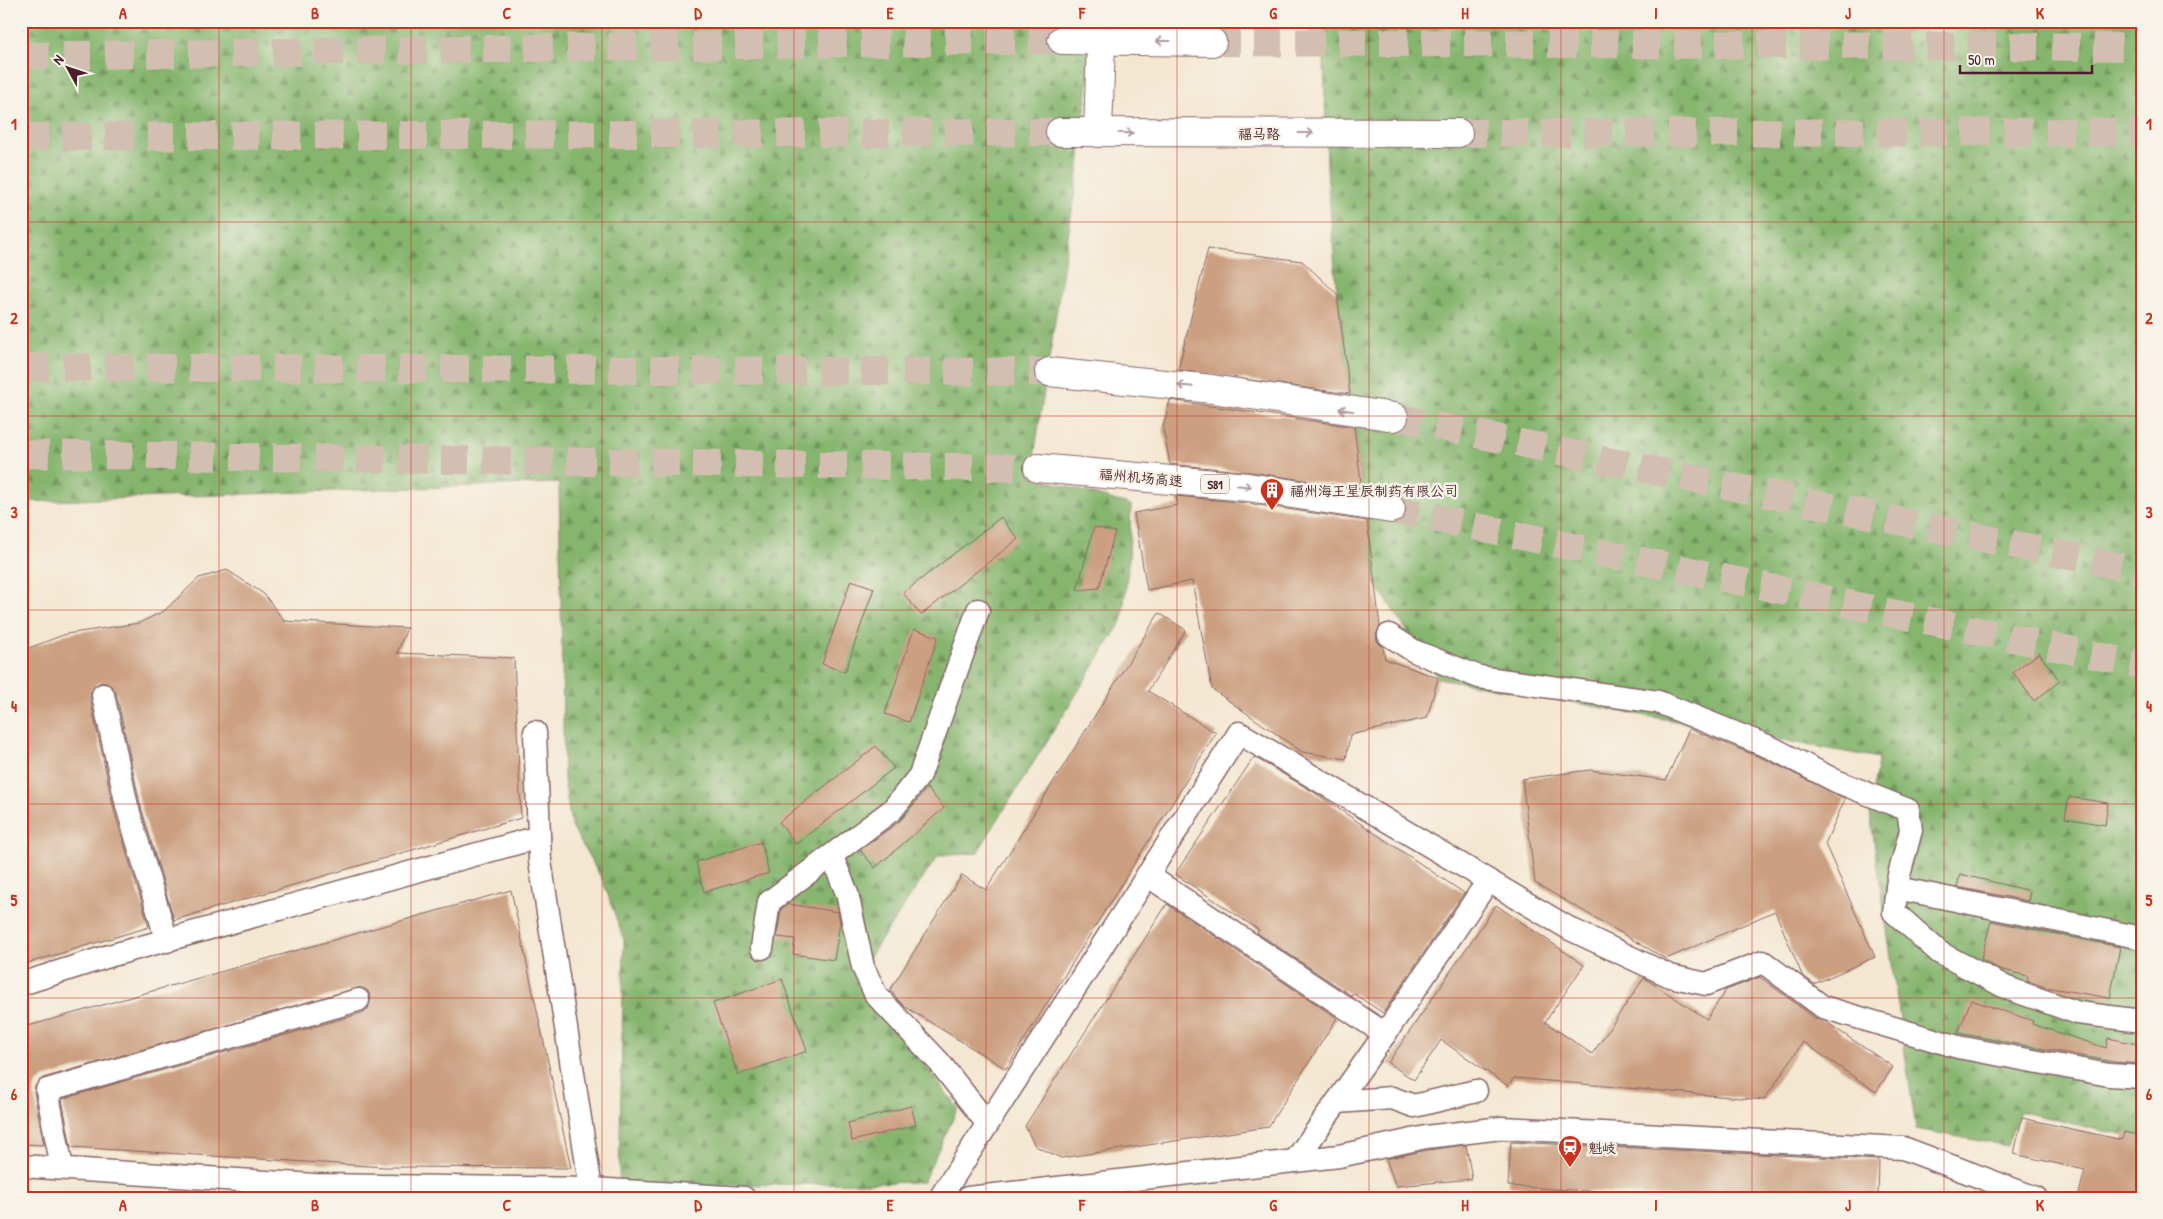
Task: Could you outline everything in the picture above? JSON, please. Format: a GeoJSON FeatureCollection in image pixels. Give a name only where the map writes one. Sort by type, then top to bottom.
{"type":"FeatureCollection","features":[{"type":"Feature","properties":{"kind":"main road"},"geometry":{"type":"LineString","coordinates":[[1062,40],[1212,42]]}},
{"type":"Feature","properties":{"kind":"main road"},"geometry":{"type":"LineString","coordinates":[[1098,133],[1101,41]]}},
{"type":"Feature","properties":{"kind":"main road","name":"福马路"},"geometry":{"type":"LineString","coordinates":[[1060,132],[1458,134]]}},
{"type":"Feature","properties":{"kind":"main road"},"geometry":{"type":"LineString","coordinates":[[1049,372],[1212,389],[1394,417]]}},
{"type":"Feature","properties":{"kind":"main road","name":"福州机场高速"},"geometry":{"type":"LineString","coordinates":[[1038,468],[1248,486],[1392,509]]}},
{"type":"Feature","properties":{"kind":"street"},"geometry":{"type":"LineString","coordinates":[[762,948],[769,902],[832,857],[892,810],[920,775],[978,610]]}},
{"type":"Feature","properties":{"kind":"street"},"geometry":{"type":"LineString","coordinates":[[1389,635],[1414,651],[1479,677],[1658,702],[1772,748],[1836,781],[1908,810],[1911,830],[1897,888],[1894,912],[1940,953],[2007,988],[2078,1013],[2142,1021]]}},
{"type":"Feature","properties":{"kind":"street"},"geometry":{"type":"LineString","coordinates":[[103,695],[127,806],[167,941]]}},
{"type":"Feature","properties":{"kind":"street"},"geometry":{"type":"LineString","coordinates":[[535,732],[540,861],[591,1189]]}},
{"type":"Feature","properties":{"kind":"street"},"geometry":{"type":"LineString","coordinates":[[940,1198],[1239,732],[1570,929],[1670,976],[1706,984],[1763,962],[1823,1007],[1958,1047],[2109,1075],[2142,1077]]}},
{"type":"Feature","properties":{"kind":"street"},"geometry":{"type":"LineString","coordinates":[[21,984],[167,941],[539,837]]}},
{"type":"Feature","properties":{"kind":"street"},"geometry":{"type":"LineString","coordinates":[[832,857],[847,894],[864,967],[876,995],[939,1062],[987,1123]]}},
{"type":"Feature","properties":{"kind":"street"},"geometry":{"type":"LineString","coordinates":[[1147,875],[1385,1034]]}},
{"type":"Feature","properties":{"kind":"street"},"geometry":{"type":"LineString","coordinates":[[1295,1161],[1385,1034],[1488,881]]}},
{"type":"Feature","properties":{"kind":"street"},"geometry":{"type":"LineString","coordinates":[[1897,888],[2142,938]]}},
{"type":"Feature","properties":{"kind":"street"},"geometry":{"type":"LineString","coordinates":[[62,1168],[48,1090],[358,1000]]}},
{"type":"Feature","properties":{"kind":"street"},"geometry":{"type":"LineString","coordinates":[[1336,1102],[1392,1098],[1414,1106],[1476,1091]]}},
{"type":"Feature","properties":{"kind":"street"},"geometry":{"type":"LineString","coordinates":[[968,1198],[1339,1156],[1426,1137],[1502,1128],[1903,1148],[2036,1198]]}},
{"type":"Feature","properties":{"kind":"street"},"geometry":{"type":"LineString","coordinates":[[21,1166],[316,1185],[591,1189],[744,1198]]}},
{"type":"Feature","properties":{"kind":"green space"},"geometry":{"type":"Polygon","coordinates":[[[21,21],[1293,21],[1094,24],[1080,159],[1031,476],[1131,505],[1129,559],[1122,621],[977,853],[938,856],[856,977],[958,1108],[923,1182],[619,1187],[624,940],[603,881],[571,825],[564,779],[559,483],[21,502],[21,21]]]}},
{"type":"Feature","properties":{"kind":"green space"},"geometry":{"type":"Polygon","coordinates":[[[1323,21],[2142,21],[2142,1140],[2019,1111],[2007,1146],[1916,1129],[1869,807],[1879,758],[1438,678],[1374,581],[1337,294],[1327,168],[1323,21]]]}},
{"type":"Feature","properties":{"kind":"building"},"geometry":{"type":"Polygon","coordinates":[[[1208,249],[1302,261],[1337,294],[1350,394],[1178,370],[1208,249]]]}},
{"type":"Feature","properties":{"kind":"building"},"geometry":{"type":"Polygon","coordinates":[[[1170,400],[1354,427],[1362,489],[1250,472],[1170,464],[1163,428],[1170,400]]]}},
{"type":"Feature","properties":{"kind":"building"},"geometry":{"type":"Polygon","coordinates":[[[1176,496],[1246,503],[1367,521],[1380,626],[1376,634],[1377,641],[1383,647],[1385,659],[1438,678],[1427,718],[1350,735],[1346,759],[1302,752],[1212,689],[1192,581],[1147,590],[1134,513],[1178,505],[1176,496]]]}},
{"type":"Feature","properties":{"kind":"building"},"geometry":{"type":"Polygon","coordinates":[[[1001,517],[1018,539],[921,615],[903,593],[1001,517]]]}},
{"type":"Feature","properties":{"kind":"building"},"geometry":{"type":"Polygon","coordinates":[[[1094,527],[1115,532],[1099,588],[1077,590],[1094,527]]]}},
{"type":"Feature","properties":{"kind":"building"},"geometry":{"type":"Polygon","coordinates":[[[227,570],[264,594],[284,621],[407,628],[397,653],[514,658],[521,818],[174,920],[140,803],[116,692],[107,683],[100,682],[91,691],[90,698],[114,810],[149,927],[21,965],[21,651],[66,634],[139,623],[164,611],[199,578],[227,570]]]}},
{"type":"Feature","properties":{"kind":"building"},"geometry":{"type":"Polygon","coordinates":[[[851,580],[874,588],[845,672],[822,664],[851,580]]]}},
{"type":"Feature","properties":{"kind":"building"},"geometry":{"type":"Polygon","coordinates":[[[1159,613],[1186,630],[1148,691],[1216,733],[1006,1069],[904,1006],[890,990],[962,875],[986,890],[1159,613]]]}},
{"type":"Feature","properties":{"kind":"building"},"geometry":{"type":"Polygon","coordinates":[[[914,629],[938,637],[909,722],[885,714],[914,629]]]}},
{"type":"Feature","properties":{"kind":"building"},"geometry":{"type":"Polygon","coordinates":[[[2039,653],[2060,681],[2034,701],[2013,672],[2039,653]]]}},
{"type":"Feature","properties":{"kind":"building"},"geometry":{"type":"Polygon","coordinates":[[[1689,729],[1767,760],[1845,799],[1825,844],[1875,957],[1814,984],[1802,975],[1775,911],[1666,959],[1535,883],[1522,779],[1590,770],[1666,780],[1689,729]]]}},
{"type":"Feature","properties":{"kind":"building"},"geometry":{"type":"Polygon","coordinates":[[[876,746],[894,768],[796,844],[779,822],[876,746]]]}},
{"type":"Feature","properties":{"kind":"building"},"geometry":{"type":"Polygon","coordinates":[[[1254,757],[1312,791],[1464,893],[1383,1013],[1353,993],[1352,996],[1257,933],[1259,930],[1175,874],[1254,757]]]}},
{"type":"Feature","properties":{"kind":"building"},"geometry":{"type":"Polygon","coordinates":[[[927,788],[944,808],[875,868],[860,850],[900,821],[927,788]]]}},
{"type":"Feature","properties":{"kind":"building"},"geometry":{"type":"Polygon","coordinates":[[[2069,797],[2108,803],[2105,825],[2065,818],[2069,797]]]}},
{"type":"Feature","properties":{"kind":"building"},"geometry":{"type":"Polygon","coordinates":[[[761,842],[769,873],[704,892],[696,862],[761,842]]]}},
{"type":"Feature","properties":{"kind":"building"},"geometry":{"type":"Polygon","coordinates":[[[1960,874],[2030,891],[2028,901],[1957,887],[1960,874]]]}},
{"type":"Feature","properties":{"kind":"building"},"geometry":{"type":"Polygon","coordinates":[[[511,890],[571,1168],[385,1167],[71,1147],[62,1099],[362,1013],[368,1009],[371,997],[367,990],[361,987],[43,1078],[35,1086],[34,1092],[44,1145],[21,1144],[21,1028],[511,890]]]}},
{"type":"Feature","properties":{"kind":"building"},"geometry":{"type":"Polygon","coordinates":[[[788,904],[838,912],[840,922],[834,960],[793,954],[795,939],[777,937],[781,909],[788,904]]]}},
{"type":"Feature","properties":{"kind":"building"},"geometry":{"type":"Polygon","coordinates":[[[1167,904],[1337,1018],[1268,1127],[1061,1158],[1035,1146],[1025,1126],[1167,904]]]}},
{"type":"Feature","properties":{"kind":"building"},"geometry":{"type":"Polygon","coordinates":[[[1496,905],[1584,965],[1545,1022],[1592,1054],[1644,978],[1707,1019],[1726,990],[1760,977],[1815,1018],[1826,1022],[1893,1067],[1876,1092],[1803,1042],[1764,1100],[1514,1078],[1508,1086],[1441,1040],[1414,1080],[1388,1063],[1496,905]]]}},
{"type":"Feature","properties":{"kind":"building"},"geometry":{"type":"Polygon","coordinates":[[[1991,921],[2120,947],[2110,998],[2045,987],[2027,981],[2028,976],[1999,969],[1981,959],[1991,921]]]}},
{"type":"Feature","properties":{"kind":"building"},"geometry":{"type":"Polygon","coordinates":[[[782,979],[807,1051],[738,1075],[713,1003],[782,979]]]}},
{"type":"Feature","properties":{"kind":"building"},"geometry":{"type":"Polygon","coordinates":[[[1971,1000],[2033,1021],[2032,1024],[2106,1048],[2108,1038],[2142,1045],[2142,1064],[2114,1062],[1958,1033],[1971,1000]]]}},
{"type":"Feature","properties":{"kind":"building"},"geometry":{"type":"Polygon","coordinates":[[[911,1106],[916,1125],[852,1141],[848,1123],[911,1106]]]}},
{"type":"Feature","properties":{"kind":"building"},"geometry":{"type":"Polygon","coordinates":[[[2022,1118],[2122,1140],[2124,1132],[2142,1136],[2142,1198],[2078,1198],[2085,1170],[2014,1154],[2022,1118]]]}},
{"type":"Feature","properties":{"kind":"building"},"geometry":{"type":"Polygon","coordinates":[[[1511,1142],[1879,1160],[1878,1198],[1697,1198],[1508,1186],[1511,1142]]]}},
{"type":"Feature","properties":{"kind":"building"},"geometry":{"type":"Polygon","coordinates":[[[1466,1145],[1472,1179],[1396,1186],[1386,1159],[1428,1150],[1466,1145]]]}},
{"type":"Feature","properties":{"kind":"tunnel"},"geometry":{"type":"LineString","coordinates":[[21,56],[1062,40]]}},
{"type":"Feature","properties":{"kind":"tunnel"},"geometry":{"type":"LineString","coordinates":[[1212,42],[2142,47]]}},
{"type":"Feature","properties":{"kind":"tunnel"},"geometry":{"type":"LineString","coordinates":[[21,137],[1060,132]]}},
{"type":"Feature","properties":{"kind":"tunnel"},"geometry":{"type":"LineString","coordinates":[[1458,133],[2142,132]]}},
{"type":"Feature","properties":{"kind":"tunnel"},"geometry":{"type":"LineString","coordinates":[[21,367],[1049,372]]}},
{"type":"Feature","properties":{"kind":"tunnel"},"geometry":{"type":"LineString","coordinates":[[1394,417],[2142,571]]}},
{"type":"Feature","properties":{"kind":"tunnel"},"geometry":{"type":"LineString","coordinates":[[21,454],[1038,468]]}},
{"type":"Feature","properties":{"kind":"tunnel"},"geometry":{"type":"LineString","coordinates":[[1391,509],[2142,665]]}},
{"type":"Feature","properties":{"kind":"place","name":"福州海王星辰制药有限公司"},"geometry":{"type":"Point","coordinates":[1272,511]}},
{"type":"Feature","properties":{"kind":"place","name":"魁岐"},"geometry":{"type":"Point","coordinates":[1570,1168]}}]}
